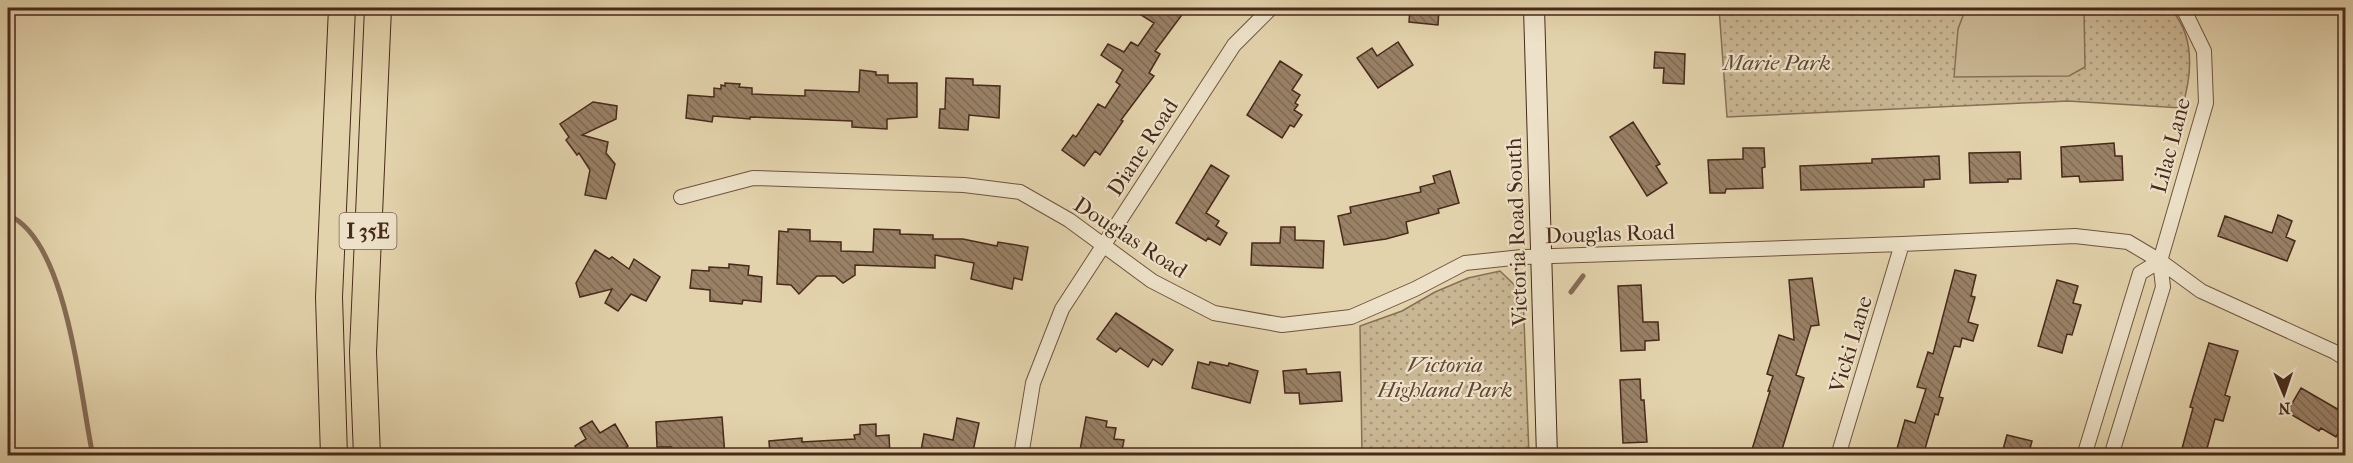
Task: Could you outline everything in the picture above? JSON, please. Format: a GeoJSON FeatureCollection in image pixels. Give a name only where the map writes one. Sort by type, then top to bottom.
{"type":"FeatureCollection","features":[{"type":"Feature","properties":{"kind":"highway","name":"I 35E"},"geometry":{"type":"LineString","coordinates":[[334,456],[329,297],[342,8]]}},
{"type":"Feature","properties":{"kind":"highway","name":"I 35E"},"geometry":{"type":"LineString","coordinates":[[367,456],[363,352],[378,8]]}},
{"type":"Feature","properties":{"kind":"street","name":"Diane Road"},"geometry":{"type":"LineString","coordinates":[[1021,456],[1033,383],[1062,309],[1234,45],[1271,8]]}},
{"type":"Feature","properties":{"kind":"street","name":"Victoria Road South"},"geometry":{"type":"LineString","coordinates":[[1534,8],[1547,456]]}},
{"type":"Feature","properties":{"kind":"street","name":"Lilac Lane"},"geometry":{"type":"LineString","coordinates":[[2111,456],[2163,287],[2160,261],[2206,103],[2204,51],[2183,8]]}},
{"type":"Feature","properties":{"kind":"street","name":"Douglas Road"},"geometry":{"type":"LineString","coordinates":[[681,196],[753,178],[964,185],[1020,192],[1069,220],[1152,281],[1214,313],[1282,325],[1351,317],[1415,289],[1465,263],[1541,256],[2075,236],[2128,242],[2160,261],[2202,291],[2346,359]]}},
{"type":"Feature","properties":{"kind":"street","name":"Vicki Lane"},"geometry":{"type":"LineString","coordinates":[[1839,456],[1902,244]]}},
{"type":"Feature","properties":{"kind":"street"},"geometry":{"type":"LineString","coordinates":[[2084,456],[2140,273],[2160,261]]}},
{"type":"Feature","properties":{"kind":"green space","name":"Marie Park"},"geometry":{"type":"Polygon","coordinates":[[[1719,8],[2171,8],[2185,33],[2189,51],[2187,90],[2182,108],[2068,101],[1727,117],[1719,8]]]}},
{"type":"Feature","properties":{"kind":"green space"},"geometry":{"type":"Polygon","coordinates":[[[1966,8],[2084,8],[2085,67],[2069,76],[1954,77],[1958,29],[1966,8]]]}},
{"type":"Feature","properties":{"kind":"green space","name":"Victoria Highland Park"},"geometry":{"type":"Polygon","coordinates":[[[1500,271],[1523,293],[1529,455],[1362,455],[1360,326],[1402,311],[1435,292],[1468,278],[1500,271]]]}},
{"type":"Feature","properties":{"kind":"building"},"geometry":{"type":"Polygon","coordinates":[[[1130,8],[1187,8],[1155,51],[1160,54],[1149,73],[1154,76],[1121,120],[1123,121],[1100,155],[1095,151],[1084,166],[1062,150],[1073,135],[1076,137],[1098,104],[1105,108],[1120,85],[1116,82],[1123,70],[1101,55],[1108,44],[1124,52],[1131,42],[1138,46],[1154,23],[1130,8]]]}},
{"type":"Feature","properties":{"kind":"building"},"geometry":{"type":"Polygon","coordinates":[[[1410,8],[1439,8],[1438,25],[1409,22],[1410,8]]]}},
{"type":"Feature","properties":{"kind":"building"},"geometry":{"type":"Polygon","coordinates":[[[1398,42],[1413,65],[1378,88],[1357,58],[1372,48],[1377,56],[1398,42]]]}},
{"type":"Feature","properties":{"kind":"building"},"geometry":{"type":"Polygon","coordinates":[[[1655,52],[1685,54],[1684,84],[1663,83],[1664,68],[1654,68],[1655,52]]]}},
{"type":"Feature","properties":{"kind":"building"},"geometry":{"type":"Polygon","coordinates":[[[1280,61],[1302,75],[1292,90],[1300,95],[1295,103],[1298,105],[1294,110],[1302,115],[1294,127],[1290,125],[1282,138],[1247,115],[1280,61]]]}},
{"type":"Feature","properties":{"kind":"building"},"geometry":{"type":"Polygon","coordinates":[[[860,70],[876,72],[876,75],[888,75],[888,83],[917,83],[917,117],[887,119],[887,129],[852,127],[852,121],[713,116],[712,122],[686,118],[688,95],[714,97],[714,88],[721,89],[721,85],[725,86],[725,83],[752,88],[752,94],[805,96],[805,90],[859,92],[860,70]]]}},
{"type":"Feature","properties":{"kind":"building"},"geometry":{"type":"Polygon","coordinates":[[[946,78],[973,79],[973,85],[1000,86],[999,118],[969,115],[968,130],[939,128],[940,109],[945,109],[946,78]]]}},
{"type":"Feature","properties":{"kind":"building"},"geometry":{"type":"Polygon","coordinates":[[[593,102],[617,106],[616,119],[582,135],[608,142],[606,153],[615,164],[606,199],[585,195],[590,170],[579,153],[577,155],[566,140],[569,137],[560,124],[593,102]]]}},
{"type":"Feature","properties":{"kind":"building"},"geometry":{"type":"Polygon","coordinates":[[[1633,122],[1660,164],[1656,166],[1667,183],[1647,196],[1610,137],[1633,122]]]}},
{"type":"Feature","properties":{"kind":"building"},"geometry":{"type":"Polygon","coordinates":[[[2114,143],[2115,156],[2122,156],[2123,180],[2080,182],[2079,176],[2062,177],[2061,147],[2114,143]]]}},
{"type":"Feature","properties":{"kind":"building"},"geometry":{"type":"Polygon","coordinates":[[[1743,148],[1764,148],[1763,188],[1726,189],[1725,193],[1710,193],[1708,160],[1743,159],[1743,148]]]}},
{"type":"Feature","properties":{"kind":"building"},"geometry":{"type":"Polygon","coordinates":[[[2020,152],[2021,179],[2008,179],[2008,182],[1970,183],[1969,153],[2020,152]]]}},
{"type":"Feature","properties":{"kind":"building"},"geometry":{"type":"Polygon","coordinates":[[[1939,156],[1940,179],[1924,180],[1924,187],[1801,190],[1800,166],[1872,163],[1872,159],[1939,156]]]}},
{"type":"Feature","properties":{"kind":"building"},"geometry":{"type":"Polygon","coordinates":[[[1211,165],[1229,176],[1206,213],[1219,221],[1216,226],[1227,233],[1220,245],[1208,238],[1206,241],[1176,223],[1211,165]]]}},
{"type":"Feature","properties":{"kind":"building"},"geometry":{"type":"Polygon","coordinates":[[[1450,171],[1459,203],[1438,209],[1439,213],[1406,222],[1408,233],[1386,239],[1344,245],[1338,216],[1351,213],[1350,207],[1421,192],[1420,187],[1435,183],[1433,176],[1450,171]]]}},
{"type":"Feature","properties":{"kind":"building"},"geometry":{"type":"Polygon","coordinates":[[[2278,215],[2292,221],[2286,237],[2295,241],[2287,261],[2218,236],[2225,216],[2272,233],[2278,215]]]}},
{"type":"Feature","properties":{"kind":"building"},"geometry":{"type":"Polygon","coordinates":[[[1281,227],[1295,227],[1295,240],[1324,241],[1323,268],[1251,265],[1252,243],[1280,243],[1281,227]]]}},
{"type":"Feature","properties":{"kind":"building"},"geometry":{"type":"Polygon","coordinates":[[[788,229],[810,230],[810,241],[841,242],[841,251],[873,252],[874,229],[900,230],[900,234],[933,235],[933,239],[963,239],[997,246],[998,242],[1028,247],[1022,280],[1014,278],[1012,289],[971,279],[974,263],[935,255],[935,268],[855,265],[855,275],[843,283],[835,276],[817,276],[799,294],[791,285],[777,284],[779,231],[788,232],[788,229]]]}},
{"type":"Feature","properties":{"kind":"building"},"geometry":{"type":"Polygon","coordinates":[[[595,250],[609,259],[612,257],[629,269],[634,259],[660,277],[646,301],[631,294],[618,311],[605,303],[612,289],[580,297],[576,283],[595,250]]]}},
{"type":"Feature","properties":{"kind":"building"},"geometry":{"type":"Polygon","coordinates":[[[729,264],[749,266],[748,275],[762,277],[761,302],[743,300],[742,304],[710,301],[710,290],[690,288],[692,270],[709,271],[709,267],[729,268],[729,264]]]}},
{"type":"Feature","properties":{"kind":"building"},"geometry":{"type":"Polygon","coordinates":[[[1955,270],[1976,275],[1971,296],[1975,297],[1968,322],[1978,325],[1973,341],[1962,338],[1960,347],[1954,346],[1939,397],[1943,398],[1938,415],[1935,414],[1923,456],[1895,456],[1905,420],[1915,423],[1926,389],[1917,387],[1928,352],[1933,354],[1955,270]]]}},
{"type":"Feature","properties":{"kind":"building"},"geometry":{"type":"Polygon","coordinates":[[[1812,278],[1819,325],[1811,326],[1796,375],[1804,378],[1780,456],[1750,456],[1770,391],[1768,391],[1773,376],[1767,374],[1779,335],[1794,340],[1789,280],[1812,278]]]}},
{"type":"Feature","properties":{"kind":"building"},"geometry":{"type":"Polygon","coordinates":[[[2057,280],[2078,286],[2073,303],[2081,305],[2072,335],[2067,334],[2062,353],[2038,346],[2057,280]]]}},
{"type":"Feature","properties":{"kind":"building"},"geometry":{"type":"Polygon","coordinates":[[[1641,285],[1643,322],[1658,322],[1659,340],[1645,341],[1645,350],[1621,351],[1618,286],[1641,285]]]}},
{"type":"Feature","properties":{"kind":"building"},"geometry":{"type":"Polygon","coordinates":[[[1116,313],[1173,350],[1162,365],[1153,359],[1148,367],[1120,348],[1116,352],[1097,339],[1116,313]]]}},
{"type":"Feature","properties":{"kind":"building"},"geometry":{"type":"Polygon","coordinates":[[[2209,343],[2238,351],[2225,395],[2230,397],[2223,421],[2215,419],[2205,456],[2180,456],[2193,408],[2190,407],[2209,343]]]}},
{"type":"Feature","properties":{"kind":"building"},"geometry":{"type":"Polygon","coordinates":[[[1198,362],[1228,366],[1229,363],[1258,371],[1250,403],[1192,388],[1198,362]]]}},
{"type":"Feature","properties":{"kind":"building"},"geometry":{"type":"Polygon","coordinates":[[[1306,369],[1307,374],[1340,372],[1342,401],[1300,404],[1299,393],[1285,393],[1283,371],[1306,369]]]}},
{"type":"Feature","properties":{"kind":"building"},"geometry":{"type":"Polygon","coordinates":[[[1640,379],[1647,442],[1623,443],[1620,380],[1640,379]]]}},
{"type":"Feature","properties":{"kind":"building"},"geometry":{"type":"Polygon","coordinates":[[[2301,388],[2346,414],[2346,421],[2336,437],[2321,428],[2319,431],[2287,412],[2301,388]]]}},
{"type":"Feature","properties":{"kind":"building"},"geometry":{"type":"Polygon","coordinates":[[[722,417],[725,456],[671,456],[671,447],[657,447],[656,422],[722,417]]]}},
{"type":"Feature","properties":{"kind":"building"},"geometry":{"type":"Polygon","coordinates":[[[1086,417],[1107,421],[1106,427],[1116,428],[1114,439],[1124,440],[1121,456],[1079,456],[1086,417]]]}},
{"type":"Feature","properties":{"kind":"building"},"geometry":{"type":"Polygon","coordinates":[[[957,418],[979,423],[972,456],[920,456],[924,434],[953,440],[957,418]]]}},
{"type":"Feature","properties":{"kind":"building"},"geometry":{"type":"Polygon","coordinates":[[[592,421],[600,433],[615,424],[628,446],[616,456],[580,456],[575,446],[586,439],[580,428],[592,421]]]}},
{"type":"Feature","properties":{"kind":"building"},"geometry":{"type":"Polygon","coordinates":[[[876,424],[876,436],[889,435],[890,456],[770,456],[769,441],[802,438],[802,442],[855,439],[854,435],[860,434],[860,425],[876,424]]]}},
{"type":"Feature","properties":{"kind":"building"},"geometry":{"type":"Polygon","coordinates":[[[2007,435],[2032,441],[2028,456],[2002,453],[2007,435]]]}},
{"type":"Feature","properties":{"kind":"waterway"},"geometry":{"type":"LineString","coordinates":[[8,215],[28,230],[45,255],[58,287],[76,360],[93,456]]}},
{"type":"Feature","properties":{"kind":"waterway"},"geometry":{"type":"LineString","coordinates":[[1571,292],[1583,276]]}}]}
